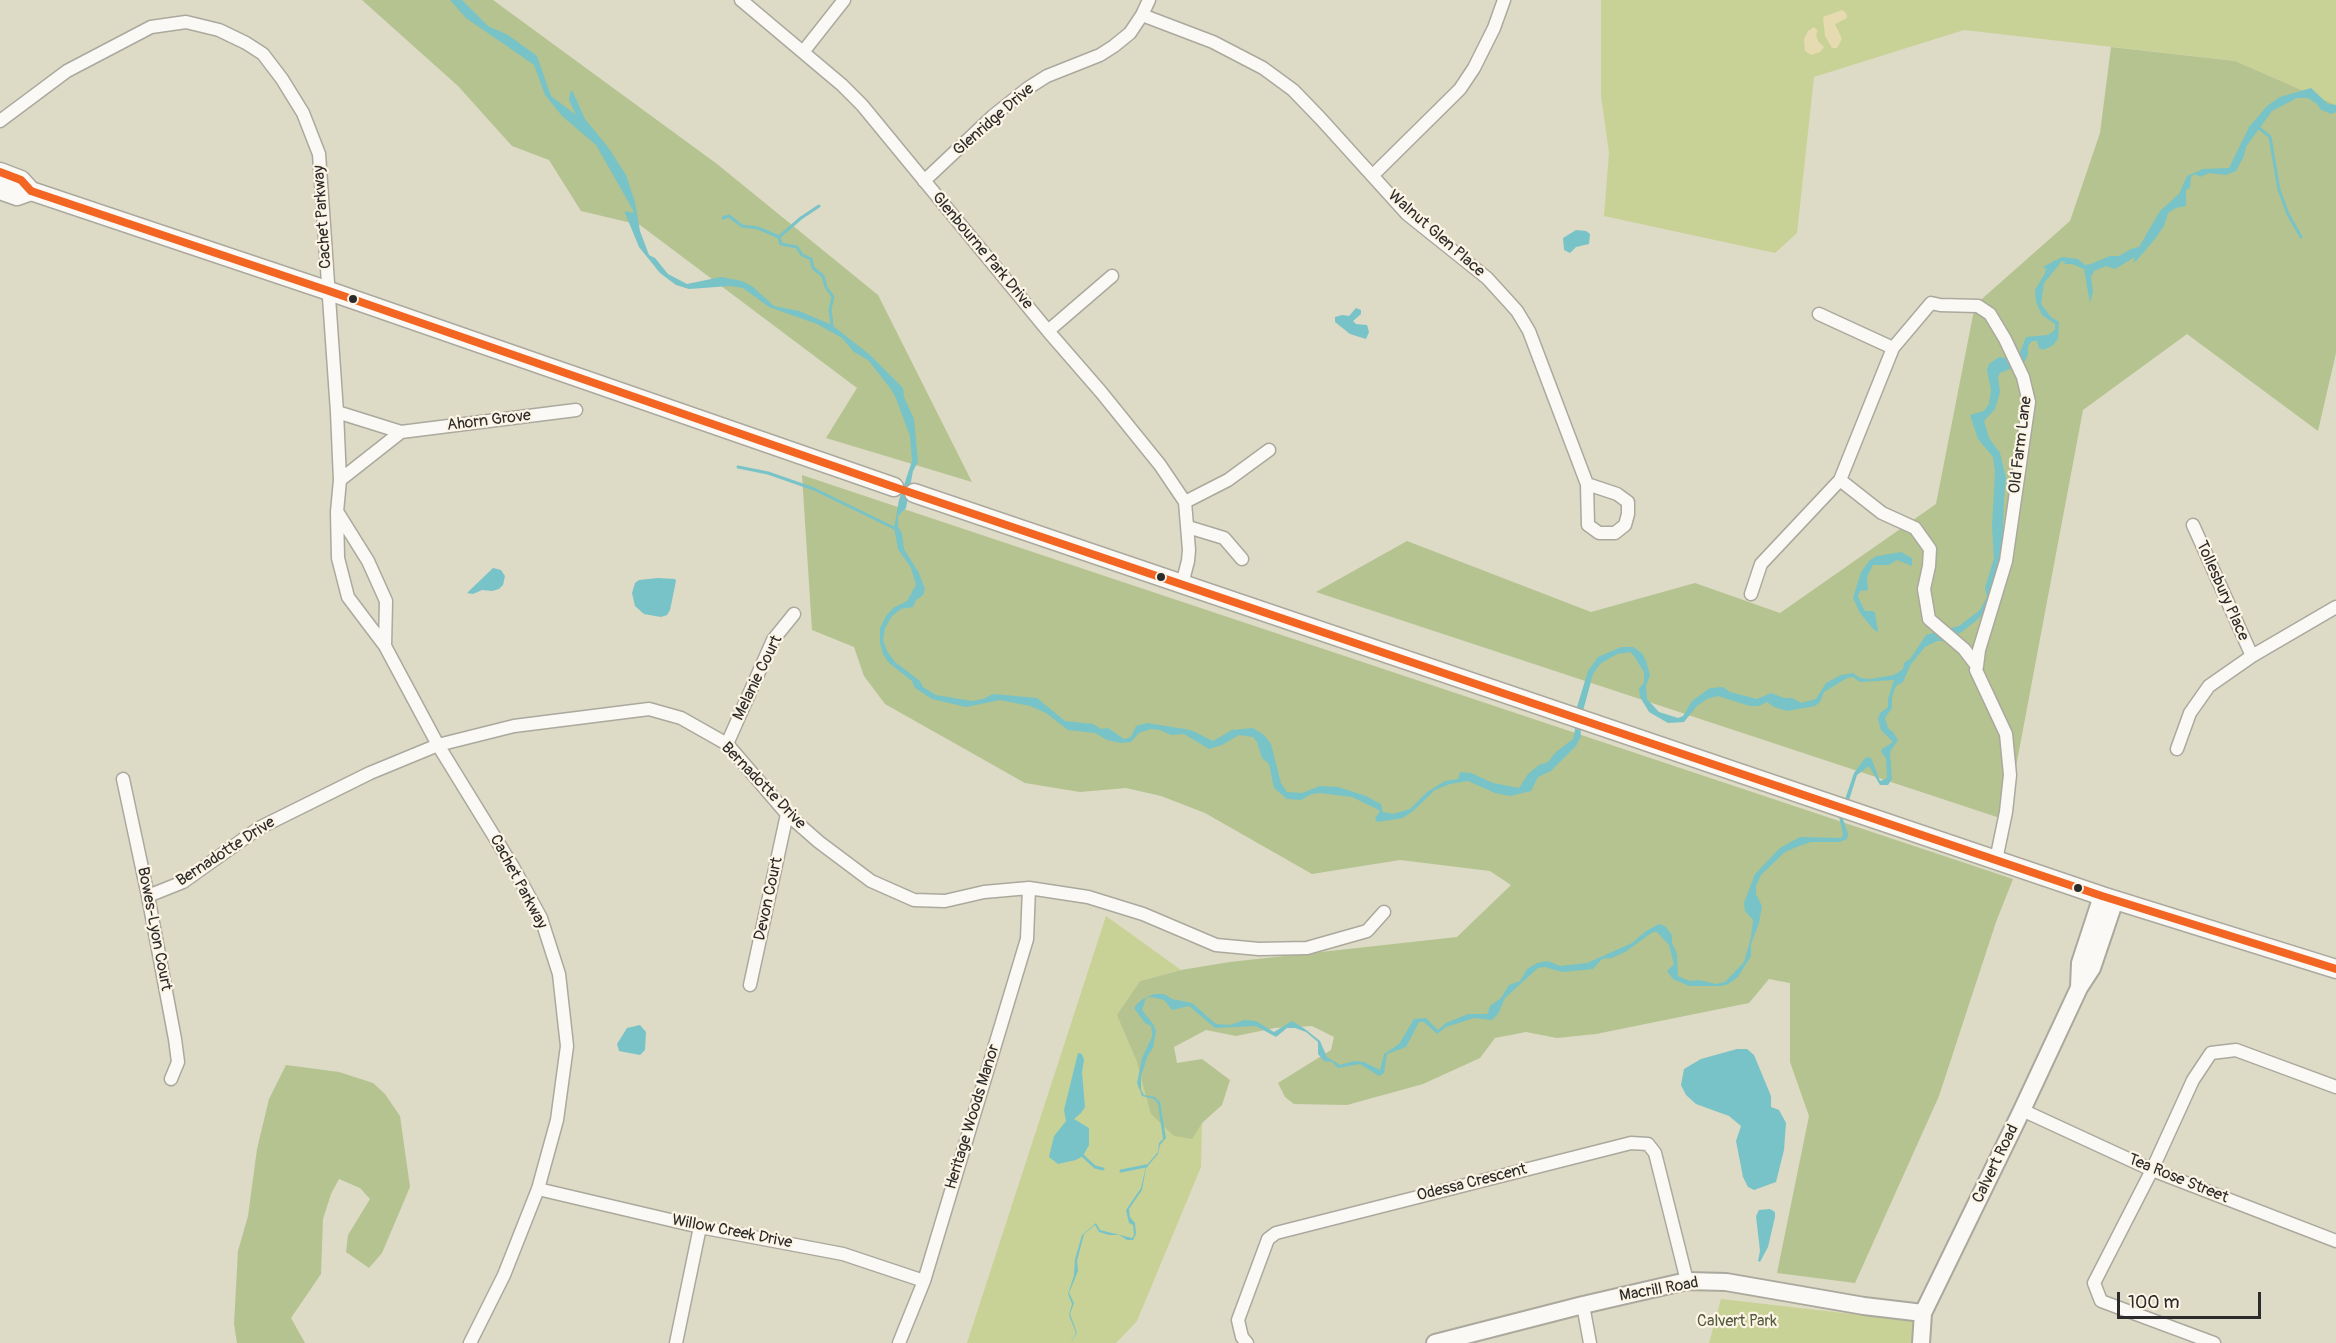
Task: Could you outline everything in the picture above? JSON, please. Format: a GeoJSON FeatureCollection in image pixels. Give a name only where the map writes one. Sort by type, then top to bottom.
{"type":"FeatureCollection","features":[{"type":"Feature","properties":{"kind":"main road"},"geometry":{"type":"LineString","coordinates":[[0,172],[21,180],[31,191],[329,291],[894,487]]}},
{"type":"Feature","properties":{"kind":"main road"},"geometry":{"type":"LineString","coordinates":[[0,190],[17,195],[31,191]]}},
{"type":"Feature","properties":{"kind":"main road"},"geometry":{"type":"LineString","coordinates":[[914,493],[2109,898],[2336,969]]}},
{"type":"Feature","properties":{"kind":"street","name":"Glenbourne Park Drive"},"geometry":{"type":"LineString","coordinates":[[741,0],[842,85],[862,105],[1160,465],[1185,502],[1188,561],[1182,584]]}},
{"type":"Feature","properties":{"kind":"street"},"geometry":{"type":"LineString","coordinates":[[803,52],[844,0]]}},
{"type":"Feature","properties":{"kind":"street","name":"Glenridge Drive"},"geometry":{"type":"LineString","coordinates":[[924,181],[1013,99],[1047,76],[1107,51],[1130,33],[1149,0]]}},
{"type":"Feature","properties":{"kind":"street"},"geometry":{"type":"LineString","coordinates":[[1373,176],[1460,89],[1474,68],[1494,28],[1504,0]]}},
{"type":"Feature","properties":{"kind":"street","name":"Walnut Glen Place"},"geometry":{"type":"LineString","coordinates":[[1142,15],[1213,42],[1263,68],[1293,90],[1407,214],[1486,278],[1517,311],[1529,331],[1587,484],[1588,525],[1599,533],[1615,533],[1625,525],[1628,502],[1617,494],[1587,484]]}},
{"type":"Feature","properties":{"kind":"street","name":"Cachet Parkway"},"geometry":{"type":"LineString","coordinates":[[0,121],[67,70],[151,27],[186,22],[219,30],[263,54],[303,113],[319,154],[337,412],[340,480],[337,512],[338,558],[348,597],[385,646],[438,745],[513,867],[541,918],[559,974],[567,1046],[564,1084],[557,1120],[538,1189],[504,1275],[470,1343]]}},
{"type":"Feature","properties":{"kind":"street"},"geometry":{"type":"LineString","coordinates":[[1048,331],[1112,276]]}},
{"type":"Feature","properties":{"kind":"street","name":"Old Farm Lane"},"geometry":{"type":"LineString","coordinates":[[1893,348],[1931,303],[1978,306],[1990,314],[2005,339],[2027,389],[2029,402],[2006,561],[1979,650],[1977,666]]}},
{"type":"Feature","properties":{"kind":"street"},"geometry":{"type":"LineString","coordinates":[[1751,594],[1761,564],[1840,480],[1893,348],[1819,314]]}},
{"type":"Feature","properties":{"kind":"street","name":"Ahorn Grove"},"geometry":{"type":"LineString","coordinates":[[337,412],[401,432],[576,410]]}},
{"type":"Feature","properties":{"kind":"street"},"geometry":{"type":"LineString","coordinates":[[340,480],[401,432]]}},
{"type":"Feature","properties":{"kind":"street"},"geometry":{"type":"LineString","coordinates":[[1185,502],[1228,480],[1269,450]]}},
{"type":"Feature","properties":{"kind":"street"},"geometry":{"type":"LineString","coordinates":[[1840,480],[1882,513],[1916,528],[1927,542],[1930,558],[1924,589],[1929,619],[1964,649],[1977,666],[1976,670],[2006,734],[2010,776],[2006,812],[1996,860]]}},
{"type":"Feature","properties":{"kind":"street"},"geometry":{"type":"LineString","coordinates":[[894,487],[914,493]]}},
{"type":"Feature","properties":{"kind":"street","name":"Cachet Parkway"},"geometry":{"type":"LineString","coordinates":[[337,512],[368,561],[386,601],[385,646]]}},
{"type":"Feature","properties":{"kind":"street","name":"Tollesbury Place"},"geometry":{"type":"LineString","coordinates":[[2193,525],[2252,656]]}},
{"type":"Feature","properties":{"kind":"street"},"geometry":{"type":"LineString","coordinates":[[1188,527],[1224,538],[1242,558]]}},
{"type":"Feature","properties":{"kind":"street"},"geometry":{"type":"LineString","coordinates":[[2177,749],[2190,713],[2209,686],[2252,656],[2336,607]]}},
{"type":"Feature","properties":{"kind":"street","name":"Melanie Court"},"geometry":{"type":"LineString","coordinates":[[727,744],[773,640],[794,614]]}},
{"type":"Feature","properties":{"kind":"street","name":"Bernadotte Drive"},"geometry":{"type":"LineString","coordinates":[[148,896],[183,882],[259,828],[370,773],[438,745],[514,726],[650,709],[681,718],[727,744],[787,814],[819,842],[871,882],[914,900],[945,901],[984,892],[1029,888],[1088,897],[1143,914],[1216,945],[1259,949],[1307,948],[1367,931],[1384,912]]}},
{"type":"Feature","properties":{"kind":"street","name":"Bowes-Lyon Court"},"geometry":{"type":"LineString","coordinates":[[123,779],[176,1039],[178,1062],[171,1079]]}},
{"type":"Feature","properties":{"kind":"street","name":"Devon Court"},"geometry":{"type":"LineString","coordinates":[[750,985],[787,814]]}},
{"type":"Feature","properties":{"kind":"street","name":"Heritage Woods Manor"},"geometry":{"type":"LineString","coordinates":[[899,1343],[924,1281],[1027,939],[1029,888]]}},
{"type":"Feature","properties":{"kind":"street","name":"Calvert Road"},"geometry":{"type":"LineString","coordinates":[[1921,1343],[1923,1313],[2079,988],[2092,968],[2109,898]]}},
{"type":"Feature","properties":{"kind":"street"},"geometry":{"type":"LineString","coordinates":[[2214,1343],[2101,1301],[2094,1283],[2152,1170],[2193,1080],[2211,1053],[2236,1050],[2336,1087]]}},
{"type":"Feature","properties":{"kind":"street","name":"Tea Rose Street"},"geometry":{"type":"LineString","coordinates":[[2022,1110],[2152,1170],[2336,1241]]}},
{"type":"Feature","properties":{"kind":"street","name":"Odessa Crescent"},"geometry":{"type":"LineString","coordinates":[[1247,1343],[1242,1337],[1238,1320],[1268,1239],[1276,1233],[1631,1143],[1648,1144],[1655,1153],[1687,1281]]}},
{"type":"Feature","properties":{"kind":"street","name":"Willow Creek Drive"},"geometry":{"type":"LineString","coordinates":[[538,1189],[699,1227],[843,1254],[924,1281]]}},
{"type":"Feature","properties":{"kind":"street"},"geometry":{"type":"LineString","coordinates":[[676,1343],[699,1227]]}},
{"type":"Feature","properties":{"kind":"street","name":"Macrill Road"},"geometry":{"type":"LineString","coordinates":[[1435,1343],[1687,1281],[1726,1282],[1864,1306],[1923,1313]]}},
{"type":"Feature","properties":{"kind":"street"},"geometry":{"type":"LineString","coordinates":[[1583,1305],[1590,1343]]}},
{"type":"Feature","properties":{"kind":"green space"},"geometry":{"type":"Polygon","coordinates":[[[362,0],[493,0],[717,164],[878,295],[972,482],[826,438],[857,388],[640,225],[581,211],[549,160],[512,146],[458,86],[362,0]]]}},
{"type":"Feature","properties":{"kind":"green space"},"geometry":{"type":"Polygon","coordinates":[[[1601,0],[2336,0],[2336,105],[2235,61],[1964,30],[1814,77],[1797,233],[1775,253],[1604,216],[1609,153],[1601,96],[1601,0]]]}},
{"type":"Feature","properties":{"kind":"green space"},"geometry":{"type":"Polygon","coordinates":[[[2111,47],[2235,61],[2336,105],[2336,353],[2318,431],[2187,334],[2083,410],[2006,820],[1316,592],[1407,541],[1591,612],[1695,583],[1780,613],[1936,504],[1975,305],[2070,221],[2100,133],[2111,47]]]}},
{"type":"Feature","properties":{"kind":"green space"},"geometry":{"type":"Polygon","coordinates":[[[802,475],[2013,879],[1996,922],[1939,1096],[1855,1283],[1777,1273],[1809,1116],[1790,1062],[1790,983],[1769,979],[1749,1003],[1596,1034],[1557,1038],[1526,1032],[1495,1038],[1480,1058],[1423,1084],[1347,1105],[1294,1104],[1285,1097],[1278,1083],[1331,1050],[1334,1037],[1312,1026],[1275,1028],[1236,1036],[1206,1030],[1174,1047],[1177,1063],[1202,1059],[1230,1080],[1222,1105],[1202,1123],[1192,1139],[1174,1136],[1151,1114],[1137,1062],[1117,1015],[1140,981],[1181,970],[1230,962],[1457,937],[1511,885],[1490,871],[1400,860],[1312,874],[1205,813],[1161,796],[1126,788],[1080,792],[1025,783],[885,704],[864,676],[854,647],[812,630],[802,475]]]}},
{"type":"Feature","properties":{"kind":"green space"},"geometry":{"type":"Polygon","coordinates":[[[1106,916],[1181,970],[1140,981],[1118,1015],[1137,1062],[1202,1123],[1201,1167],[1137,1321],[1116,1343],[967,1343],[1106,916]]]}},
{"type":"Feature","properties":{"kind":"green space"},"geometry":{"type":"Polygon","coordinates":[[[286,1065],[339,1072],[373,1083],[385,1094],[400,1116],[410,1187],[382,1253],[369,1268],[346,1252],[348,1235],[370,1199],[360,1188],[339,1179],[331,1194],[323,1219],[321,1274],[291,1318],[305,1343],[237,1343],[234,1324],[238,1251],[248,1216],[257,1149],[269,1099],[286,1065]]]}},
{"type":"Feature","properties":{"kind":"green space","name":"Calvert Park"},"geometry":{"type":"Polygon","coordinates":[[[1721,1299],[1914,1321],[1913,1343],[1709,1343],[1721,1299]]]}},
{"type":"Feature","properties":{"kind":"sand"},"geometry":{"type":"Polygon","coordinates":[[[1842,10],[1846,13],[1847,18],[1835,24],[1842,39],[1837,48],[1832,48],[1825,36],[1823,17],[1842,10]]]}},
{"type":"Feature","properties":{"kind":"sand"},"geometry":{"type":"Polygon","coordinates":[[[1814,27],[1818,31],[1816,34],[1818,41],[1824,47],[1820,52],[1811,55],[1805,51],[1804,39],[1808,31],[1814,27]]]}},
{"type":"Feature","properties":{"kind":"water"},"geometry":{"type":"Polygon","coordinates":[[[450,0],[462,0],[488,26],[508,35],[537,56],[551,96],[576,115],[569,100],[571,90],[573,92],[585,119],[608,147],[626,175],[635,202],[640,231],[649,255],[655,258],[668,274],[687,284],[721,277],[742,281],[753,287],[774,306],[799,311],[832,325],[870,355],[903,388],[904,397],[914,419],[918,462],[913,471],[906,508],[898,516],[898,526],[902,534],[904,549],[919,573],[925,589],[913,607],[901,609],[892,616],[885,628],[883,640],[895,662],[920,681],[923,687],[936,695],[972,701],[993,694],[1037,698],[1065,721],[1093,724],[1101,729],[1108,728],[1124,739],[1131,737],[1136,726],[1147,723],[1191,730],[1213,741],[1232,730],[1253,728],[1264,735],[1271,744],[1281,783],[1287,792],[1302,793],[1320,786],[1338,787],[1366,796],[1381,804],[1383,812],[1393,814],[1410,809],[1427,792],[1445,781],[1458,779],[1460,772],[1471,773],[1493,783],[1519,788],[1528,774],[1539,765],[1548,762],[1556,752],[1573,739],[1575,730],[1573,720],[1588,671],[1598,657],[1621,647],[1633,647],[1642,653],[1650,675],[1646,686],[1647,699],[1659,712],[1678,718],[1683,716],[1692,701],[1710,688],[1723,687],[1730,692],[1757,699],[1771,693],[1784,698],[1792,698],[1801,703],[1816,699],[1826,683],[1841,675],[1853,673],[1860,678],[1870,679],[1894,675],[1903,669],[1904,663],[1910,659],[1926,635],[1959,626],[1980,610],[1987,597],[1985,588],[1994,558],[1992,527],[1995,472],[1993,457],[1978,439],[1970,415],[1984,411],[1989,404],[1991,390],[1987,370],[1989,364],[1999,357],[2010,359],[2018,357],[2026,337],[2048,335],[2055,330],[2055,324],[2042,315],[2036,302],[2035,290],[2046,269],[2043,267],[2062,257],[2078,259],[2085,265],[2091,264],[2110,256],[2119,256],[2139,247],[2160,211],[2179,194],[2187,176],[2203,169],[2229,168],[2249,127],[2267,106],[2280,97],[2311,88],[2328,104],[2336,105],[2336,112],[2332,114],[2321,110],[2308,98],[2297,98],[2272,111],[2246,147],[2236,171],[2226,175],[2209,173],[2200,177],[2195,174],[2191,177],[2190,188],[2186,190],[2186,206],[2168,213],[2164,226],[2136,261],[2133,262],[2135,257],[2115,269],[2106,266],[2094,271],[2091,277],[2093,292],[2090,303],[2084,269],[2072,264],[2063,264],[2066,262],[2062,261],[2044,283],[2041,304],[2051,317],[2059,322],[2058,339],[2052,346],[2043,350],[2039,348],[2037,341],[2032,341],[2028,346],[2028,355],[2024,363],[2000,373],[1998,377],[2000,392],[1995,409],[1984,421],[1989,438],[2000,453],[2006,478],[2002,553],[1988,607],[1963,631],[1946,641],[1937,641],[1925,647],[1911,664],[1903,682],[1896,686],[1892,697],[1892,708],[1885,718],[1888,728],[1898,740],[1890,752],[1892,779],[1888,785],[1880,785],[1869,766],[1857,775],[1843,819],[1848,834],[1847,839],[1839,842],[1811,842],[1799,846],[1785,852],[1761,875],[1756,886],[1756,894],[1762,906],[1759,923],[1751,944],[1751,956],[1738,977],[1722,986],[1689,986],[1673,979],[1667,971],[1674,964],[1669,945],[1657,932],[1653,932],[1625,952],[1612,958],[1602,959],[1593,969],[1562,972],[1545,967],[1538,968],[1505,998],[1498,1014],[1492,1020],[1474,1018],[1446,1027],[1437,1034],[1424,1022],[1419,1022],[1406,1047],[1387,1054],[1384,1073],[1379,1076],[1360,1064],[1338,1068],[1332,1062],[1324,1061],[1318,1054],[1318,1042],[1306,1032],[1295,1028],[1287,1028],[1276,1037],[1256,1026],[1215,1028],[1189,1006],[1172,1010],[1164,1000],[1146,998],[1142,1010],[1156,1031],[1153,1048],[1148,1055],[1141,1076],[1141,1090],[1144,1095],[1155,1097],[1160,1102],[1166,1138],[1160,1145],[1158,1154],[1146,1168],[1142,1190],[1129,1209],[1130,1217],[1135,1223],[1136,1234],[1133,1240],[1099,1232],[1095,1225],[1084,1234],[1077,1261],[1078,1271],[1069,1293],[1074,1303],[1070,1314],[1077,1333],[1070,1343],[1076,1333],[1069,1315],[1072,1304],[1068,1294],[1082,1235],[1096,1223],[1100,1230],[1132,1238],[1133,1225],[1129,1223],[1126,1210],[1141,1188],[1146,1166],[1158,1152],[1159,1143],[1163,1139],[1158,1104],[1154,1099],[1142,1096],[1137,1083],[1142,1058],[1152,1037],[1151,1026],[1145,1023],[1134,1008],[1143,999],[1154,994],[1164,994],[1172,999],[1192,1003],[1216,1024],[1230,1025],[1244,1020],[1256,1021],[1274,1032],[1292,1021],[1320,1041],[1327,1057],[1340,1065],[1354,1061],[1364,1062],[1380,1070],[1384,1054],[1399,1044],[1414,1019],[1426,1018],[1438,1030],[1446,1023],[1468,1014],[1486,1014],[1490,1006],[1501,998],[1509,985],[1520,981],[1527,969],[1537,963],[1548,961],[1560,966],[1587,963],[1632,943],[1659,924],[1665,926],[1672,935],[1672,943],[1677,954],[1678,976],[1690,981],[1699,980],[1716,984],[1725,982],[1744,962],[1751,937],[1753,920],[1745,911],[1744,903],[1755,874],[1780,848],[1800,837],[1841,838],[1843,834],[1839,817],[1854,773],[1865,758],[1870,757],[1872,760],[1880,781],[1887,778],[1886,758],[1881,752],[1893,742],[1881,730],[1878,719],[1880,713],[1888,707],[1894,680],[1860,682],[1853,677],[1847,678],[1824,692],[1820,702],[1815,706],[1787,711],[1767,702],[1759,706],[1750,706],[1718,696],[1707,699],[1697,706],[1684,722],[1668,723],[1649,712],[1640,697],[1639,689],[1644,682],[1644,672],[1634,656],[1630,652],[1617,654],[1600,664],[1593,674],[1580,722],[1581,736],[1576,746],[1551,771],[1538,777],[1531,791],[1510,796],[1495,793],[1468,781],[1450,784],[1435,790],[1403,818],[1377,822],[1375,818],[1379,810],[1352,797],[1319,793],[1301,800],[1287,799],[1274,788],[1269,764],[1262,758],[1253,737],[1239,735],[1222,745],[1209,749],[1184,734],[1171,735],[1150,729],[1139,733],[1131,742],[1121,743],[1107,740],[1095,733],[1068,730],[1046,713],[1030,706],[1000,700],[966,707],[932,699],[915,688],[912,681],[889,663],[880,643],[880,628],[886,616],[893,608],[907,601],[916,585],[911,568],[898,549],[894,528],[899,500],[912,461],[910,436],[890,388],[868,360],[854,352],[842,338],[817,324],[769,307],[743,288],[730,286],[689,289],[676,285],[660,273],[639,247],[625,213],[625,211],[633,213],[633,210],[596,145],[562,116],[545,95],[534,65],[466,18],[450,0]]]}},
{"type":"Feature","properties":{"kind":"water"},"geometry":{"type":"Polygon","coordinates":[[[1576,230],[1590,234],[1589,244],[1576,247],[1570,253],[1564,250],[1563,238],[1576,230]]]}},
{"type":"Feature","properties":{"kind":"water"},"geometry":{"type":"Polygon","coordinates":[[[1356,308],[1361,310],[1361,314],[1353,321],[1356,324],[1367,325],[1369,332],[1366,339],[1350,334],[1335,322],[1335,317],[1349,316],[1356,308]]]}},
{"type":"Feature","properties":{"kind":"water"},"geometry":{"type":"Polygon","coordinates":[[[1901,552],[1912,558],[1912,566],[1897,560],[1889,565],[1873,565],[1867,577],[1868,590],[1860,591],[1858,597],[1865,611],[1875,613],[1878,632],[1860,613],[1853,598],[1861,572],[1870,560],[1877,556],[1901,552]]]}},
{"type":"Feature","properties":{"kind":"water"},"geometry":{"type":"Polygon","coordinates":[[[493,568],[501,570],[505,576],[503,585],[499,589],[467,593],[493,568]]]}},
{"type":"Feature","properties":{"kind":"water"},"geometry":{"type":"Polygon","coordinates":[[[675,579],[676,581],[670,610],[667,615],[661,617],[644,614],[635,606],[632,593],[635,583],[639,580],[675,579]]]}},
{"type":"Feature","properties":{"kind":"water"},"geometry":{"type":"Polygon","coordinates":[[[640,1025],[646,1032],[645,1050],[640,1055],[619,1051],[617,1044],[627,1028],[640,1025]]]}},
{"type":"Feature","properties":{"kind":"water"},"geometry":{"type":"Polygon","coordinates":[[[1737,1049],[1747,1049],[1754,1055],[1771,1096],[1771,1107],[1779,1110],[1786,1123],[1784,1150],[1776,1182],[1754,1190],[1748,1187],[1743,1177],[1736,1141],[1741,1126],[1729,1116],[1696,1104],[1686,1095],[1681,1085],[1684,1069],[1701,1059],[1737,1049]]]}},
{"type":"Feature","properties":{"kind":"water"},"geometry":{"type":"Polygon","coordinates":[[[1078,1053],[1082,1054],[1084,1060],[1082,1072],[1085,1107],[1074,1119],[1089,1128],[1089,1145],[1083,1156],[1058,1164],[1049,1157],[1054,1136],[1066,1121],[1064,1110],[1078,1053]]]}},
{"type":"Feature","properties":{"kind":"water"},"geometry":{"type":"Polygon","coordinates":[[[1770,1209],[1775,1212],[1775,1217],[1768,1247],[1760,1262],[1758,1261],[1760,1251],[1756,1216],[1759,1210],[1770,1209]]]}},
{"type":"Feature","properties":{"kind":"waterway"},"geometry":{"type":"LineString","coordinates":[[2258,127],[2270,137],[2279,190],[2288,214],[2301,237]]}},
{"type":"Feature","properties":{"kind":"waterway"},"geometry":{"type":"LineString","coordinates":[[779,237],[819,206]]}},
{"type":"Feature","properties":{"kind":"waterway"},"geometry":{"type":"LineString","coordinates":[[723,218],[729,216],[742,226],[758,228],[779,237],[781,244],[797,247],[802,255],[811,259],[813,268],[823,276],[826,287],[833,297],[830,309],[832,325]]}},
{"type":"Feature","properties":{"kind":"waterway"},"geometry":{"type":"LineString","coordinates":[[738,467],[768,473],[814,489],[894,528]]}},
{"type":"Feature","properties":{"kind":"waterway"},"geometry":{"type":"LineString","coordinates":[[1083,1156],[1095,1167],[1103,1169]]}},
{"type":"Feature","properties":{"kind":"waterway"},"geometry":{"type":"LineString","coordinates":[[1121,1171],[1146,1166]]}},
{"type":"Feature","properties":{"kind":"transit line"},"geometry":{"type":"LineString","coordinates":[[0,172],[21,180],[31,191],[329,291],[894,487],[2102,896],[2336,969]]}}]}
